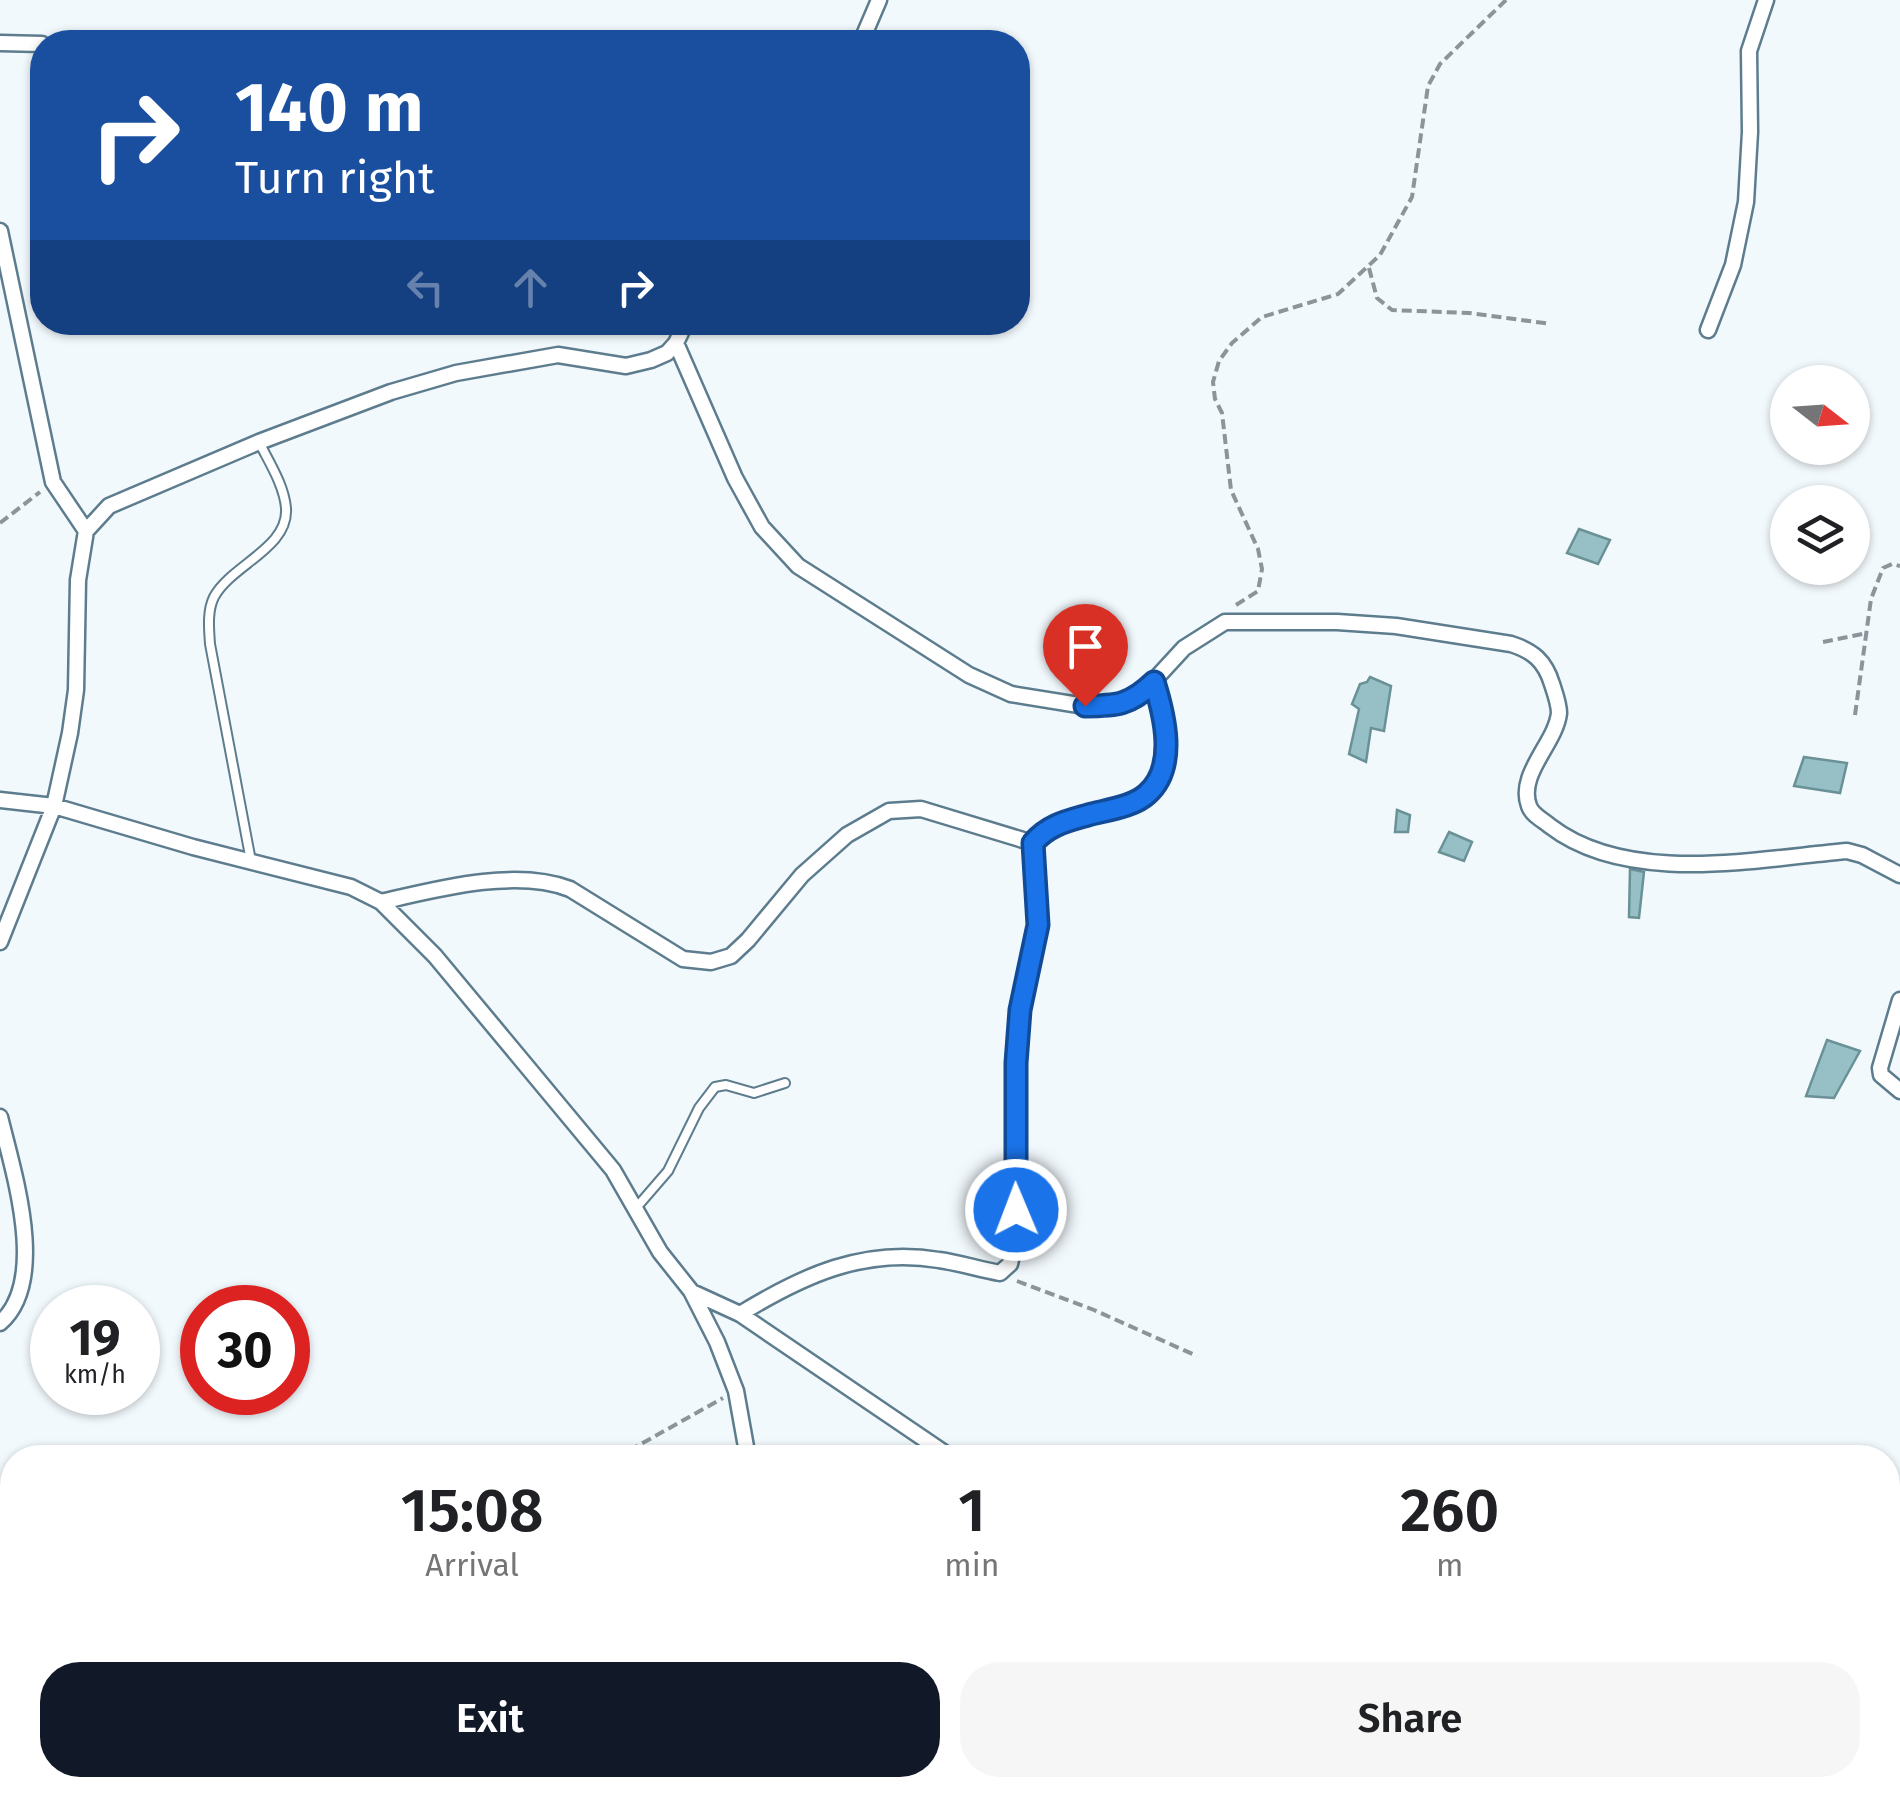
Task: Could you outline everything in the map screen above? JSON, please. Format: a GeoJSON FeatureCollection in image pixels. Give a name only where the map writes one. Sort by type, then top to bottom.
{"type":"FeatureCollection","features":[{"type":"Feature","properties":{"kind":"street"},"geometry":{"type":"LineString","coordinates":[[866,30],[879,0]]}},
{"type":"Feature","properties":{"kind":"street"},"geometry":{"type":"LineString","coordinates":[[1708,330],[1733,264],[1746,202],[1749,51],[1766,0]]}},
{"type":"Feature","properties":{"kind":"street"},"geometry":{"type":"LineString","coordinates":[[0,43],[30,44]]}},
{"type":"Feature","properties":{"kind":"street"},"geometry":{"type":"LineString","coordinates":[[0,231],[52,482],[86,532]]}},
{"type":"Feature","properties":{"kind":"street"},"geometry":{"type":"LineString","coordinates":[[0,942],[54,806],[76,690],[78,580],[86,532],[109,506],[259,442],[391,392],[456,373],[558,355],[626,366],[667,352],[679,335]]}},
{"type":"Feature","properties":{"kind":"street"},"geometry":{"type":"LineString","coordinates":[[676,343],[734,478],[762,527],[798,566],[970,675],[1011,694],[1051,702],[1112,706],[1137,699],[1184,648],[1225,622],[1337,622],[1456,634],[1526,649],[1546,667],[1560,710],[1531,777],[1528,804],[1532,812],[1563,836],[1593,851],[1680,863],[1847,851],[1900,875]]}},
{"type":"Feature","properties":{"kind":"street"},"geometry":{"type":"LineString","coordinates":[[740,1314],[786,1286],[840,1264],[891,1256],[1000,1273],[1010,1264],[1016,1243],[1016,1063],[1020,1010],[1038,925],[1033,843],[1042,832],[1057,824],[1132,803],[1147,795],[1159,778],[1166,728],[1154,682]]}},
{"type":"Feature","properties":{"kind":"street"},"geometry":{"type":"LineString","coordinates":[[0,800],[54,806],[351,887],[381,902],[435,956],[613,1170],[660,1252],[690,1291],[717,1342],[736,1391],[746,1445]]}},
{"type":"Feature","properties":{"kind":"street"},"geometry":{"type":"LineString","coordinates":[[381,902],[453,886],[552,882],[683,958],[711,962],[731,956],[748,940],[802,875],[832,848],[889,811],[921,809],[1033,843]]}},
{"type":"Feature","properties":{"kind":"street"},"geometry":{"type":"LineString","coordinates":[[1900,1000],[1880,1068],[1881,1075],[1900,1090]]}},
{"type":"Feature","properties":{"kind":"street"},"geometry":{"type":"LineString","coordinates":[[0,1117],[26,1254],[22,1288],[11,1314],[0,1323]]}},
{"type":"Feature","properties":{"kind":"street"},"geometry":{"type":"LineString","coordinates":[[690,1291],[740,1314],[933,1445]]}},
{"type":"Feature","properties":{"kind":"lane"},"geometry":{"type":"LineString","coordinates":[[250,861],[210,644],[209,618],[213,599],[228,578],[280,534],[285,522],[282,490],[259,442]]}},
{"type":"Feature","properties":{"kind":"lane"},"geometry":{"type":"LineString","coordinates":[[636,1208],[668,1170],[698,1108],[715,1087],[726,1085],[754,1093],[786,1083]]}},
{"type":"Feature","properties":{"kind":"path"},"geometry":{"type":"LineString","coordinates":[[1225,622],[1236,604],[1258,591],[1262,569],[1258,549],[1231,490],[1222,413],[1213,382],[1220,361],[1232,344],[1262,317],[1338,294],[1393,236],[1412,197],[1428,86],[1440,64],[1506,0]]}},
{"type":"Feature","properties":{"kind":"path"},"geometry":{"type":"LineString","coordinates":[[1368,266],[1376,298],[1392,310],[1469,312],[1551,324]]}},
{"type":"Feature","properties":{"kind":"path"},"geometry":{"type":"LineString","coordinates":[[0,522],[52,482]]}},
{"type":"Feature","properties":{"kind":"path"},"geometry":{"type":"LineString","coordinates":[[1855,716],[1878,577],[1883,568],[1900,566]]}},
{"type":"Feature","properties":{"kind":"path"},"geometry":{"type":"LineString","coordinates":[[1823,642],[1866,632]]}},
{"type":"Feature","properties":{"kind":"path"},"geometry":{"type":"LineString","coordinates":[[1000,1273],[1197,1356]]}},
{"type":"Feature","properties":{"kind":"path"},"geometry":{"type":"LineString","coordinates":[[639,1445],[736,1391]]}},
{"type":"Feature","properties":{"kind":"building"},"geometry":{"type":"Polygon","coordinates":[[[1579,529],[1610,540],[1598,564],[1567,553],[1579,529]]]}},
{"type":"Feature","properties":{"kind":"building"},"geometry":{"type":"Polygon","coordinates":[[[1370,677],[1391,686],[1384,731],[1371,728],[1366,762],[1349,754],[1359,709],[1352,704],[1360,684],[1370,677]]]}},
{"type":"Feature","properties":{"kind":"building"},"geometry":{"type":"Polygon","coordinates":[[[1804,757],[1847,763],[1840,793],[1794,786],[1804,757]]]}},
{"type":"Feature","properties":{"kind":"building"},"geometry":{"type":"Polygon","coordinates":[[[1397,810],[1410,815],[1408,832],[1395,832],[1397,810]]]}},
{"type":"Feature","properties":{"kind":"building"},"geometry":{"type":"Polygon","coordinates":[[[1449,832],[1472,842],[1464,861],[1439,852],[1449,832]]]}},
{"type":"Feature","properties":{"kind":"building"},"geometry":{"type":"Polygon","coordinates":[[[1630,869],[1644,872],[1639,918],[1629,917],[1630,869]]]}},
{"type":"Feature","properties":{"kind":"building"},"geometry":{"type":"Polygon","coordinates":[[[1827,1040],[1860,1051],[1834,1098],[1806,1096],[1827,1040]]]}},
{"type":"Feature","properties":{"kind":"route"},"geometry":{"type":"LineString","coordinates":[[1016,1210],[1020,1010],[1038,925],[1033,843],[1042,832],[1057,824],[1132,803],[1147,795],[1159,778],[1164,753],[1166,728],[1154,682],[1137,699],[1112,706],[1085,706]]}}]}
